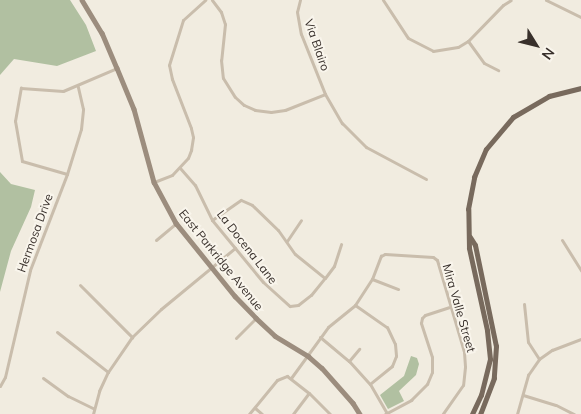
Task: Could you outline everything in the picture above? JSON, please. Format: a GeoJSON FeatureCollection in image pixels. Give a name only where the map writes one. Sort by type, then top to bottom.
{"type":"FeatureCollection","features":[{"type":"Feature","properties":{"kind":"main road","name":"East Parkridge Avenue"},"geometry":{"type":"LineString","coordinates":[[82,0],[102,33],[117,68],[136,118],[154,182],[176,223],[256,318],[275,336],[308,356],[337,383],[360,414]]}},
{"type":"Feature","properties":{"kind":"main road"},"geometry":{"type":"LineString","coordinates":[[472,414],[481,395],[490,359],[488,330],[469,248],[468,209],[479,162],[493,139],[513,117],[537,101],[559,92],[581,88]]}},
{"type":"Feature","properties":{"kind":"main road"},"geometry":{"type":"LineString","coordinates":[[470,237],[475,245],[496,346],[494,378],[480,414]]}},
{"type":"Feature","properties":{"kind":"street"},"geometry":{"type":"LineString","coordinates":[[154,182],[172,175],[188,158],[193,137],[172,79],[169,65],[183,20],[205,0]]}},
{"type":"Feature","properties":{"kind":"street"},"geometry":{"type":"LineString","coordinates":[[212,0],[220,12],[224,24],[221,60],[223,78],[235,97],[244,105],[255,110],[271,112],[285,110],[325,94]]}},
{"type":"Feature","properties":{"kind":"street","name":"Via Blairo"},"geometry":{"type":"LineString","coordinates":[[300,0],[297,12],[301,34],[325,94],[342,123],[354,138],[382,157],[426,179]]}},
{"type":"Feature","properties":{"kind":"street"},"geometry":{"type":"LineString","coordinates":[[383,0],[408,38],[418,45],[433,51],[458,47],[468,41],[511,0]]}},
{"type":"Feature","properties":{"kind":"street"},"geometry":{"type":"LineString","coordinates":[[546,0],[581,16]]}},
{"type":"Feature","properties":{"kind":"street"},"geometry":{"type":"LineString","coordinates":[[468,41],[484,63],[498,70]]}},
{"type":"Feature","properties":{"kind":"street"},"geometry":{"type":"LineString","coordinates":[[66,174],[22,161],[15,121],[21,88],[53,92],[78,87],[117,68]]}},
{"type":"Feature","properties":{"kind":"street","name":"Hermosa Drive"},"geometry":{"type":"LineString","coordinates":[[0,386],[5,377],[30,270],[81,129],[83,109],[78,87]]}},
{"type":"Feature","properties":{"kind":"street","name":"La Docena Lane"},"geometry":{"type":"LineString","coordinates":[[180,168],[195,185],[212,220],[274,294],[290,306],[298,305],[311,295],[326,278]]}},
{"type":"Feature","properties":{"kind":"street"},"geometry":{"type":"LineString","coordinates":[[212,220],[241,200],[260,212],[300,259],[326,278],[334,266],[341,244]]}},
{"type":"Feature","properties":{"kind":"street"},"geometry":{"type":"LineString","coordinates":[[286,241],[301,220]]}},
{"type":"Feature","properties":{"kind":"street"},"geometry":{"type":"LineString","coordinates":[[156,240],[176,223]]}},
{"type":"Feature","properties":{"kind":"street"},"geometry":{"type":"LineString","coordinates":[[562,240],[581,271]]}},
{"type":"Feature","properties":{"kind":"street"},"geometry":{"type":"LineString","coordinates":[[93,414],[93,408],[108,372],[132,337],[161,309],[235,248]]}},
{"type":"Feature","properties":{"kind":"street","name":"Mira Valle Street"},"geometry":{"type":"LineString","coordinates":[[372,279],[380,256],[385,254],[433,257],[437,260],[449,307],[464,352],[465,367],[463,385],[443,414]]}},
{"type":"Feature","properties":{"kind":"street"},"geometry":{"type":"LineString","coordinates":[[291,378],[328,327],[355,305],[372,279],[398,289]]}},
{"type":"Feature","properties":{"kind":"street"},"geometry":{"type":"LineString","coordinates":[[80,286],[132,337]]}},
{"type":"Feature","properties":{"kind":"street"},"geometry":{"type":"LineString","coordinates":[[524,304],[528,342],[539,359]]}},
{"type":"Feature","properties":{"kind":"street"},"geometry":{"type":"LineString","coordinates":[[355,305],[387,327],[395,344],[396,356],[392,366],[370,384]]}},
{"type":"Feature","properties":{"kind":"street"},"geometry":{"type":"LineString","coordinates":[[320,337],[349,361],[370,384],[386,414],[416,395],[427,384],[432,372],[432,357],[421,323],[425,315],[449,307]]}},
{"type":"Feature","properties":{"kind":"street"},"geometry":{"type":"LineString","coordinates":[[236,338],[256,318]]}},
{"type":"Feature","properties":{"kind":"street"},"geometry":{"type":"LineString","coordinates":[[57,332],[108,372]]}},
{"type":"Feature","properties":{"kind":"street"},"geometry":{"type":"LineString","coordinates":[[517,414],[528,375],[539,359],[552,350],[581,339]]}},
{"type":"Feature","properties":{"kind":"street"},"geometry":{"type":"LineString","coordinates":[[349,361],[359,349]]}},
{"type":"Feature","properties":{"kind":"street"},"geometry":{"type":"LineString","coordinates":[[249,414],[282,376],[291,378],[330,414]]}},
{"type":"Feature","properties":{"kind":"street"},"geometry":{"type":"LineString","coordinates":[[43,378],[68,396],[93,408]]}},
{"type":"Feature","properties":{"kind":"street"},"geometry":{"type":"LineString","coordinates":[[293,414],[309,393]]}},
{"type":"Feature","properties":{"kind":"street"},"geometry":{"type":"LineString","coordinates":[[523,395],[556,405],[574,414]]}},
{"type":"Feature","properties":{"kind":"street"},"geometry":{"type":"LineString","coordinates":[[255,408],[262,414]]}},
{"type":"Feature","properties":{"kind":"green space"},"geometry":{"type":"Polygon","coordinates":[[[0,0],[70,0],[86,25],[96,51],[57,66],[14,59],[0,75],[0,0]]]}},
{"type":"Feature","properties":{"kind":"green space"},"geometry":{"type":"Polygon","coordinates":[[[0,172],[11,184],[35,190],[31,207],[11,251],[0,292],[0,172]]]}},
{"type":"Feature","properties":{"kind":"green space"},"geometry":{"type":"Polygon","coordinates":[[[411,356],[417,358],[419,364],[416,375],[399,391],[404,401],[388,409],[380,395],[404,376],[411,356]]]}}]}
